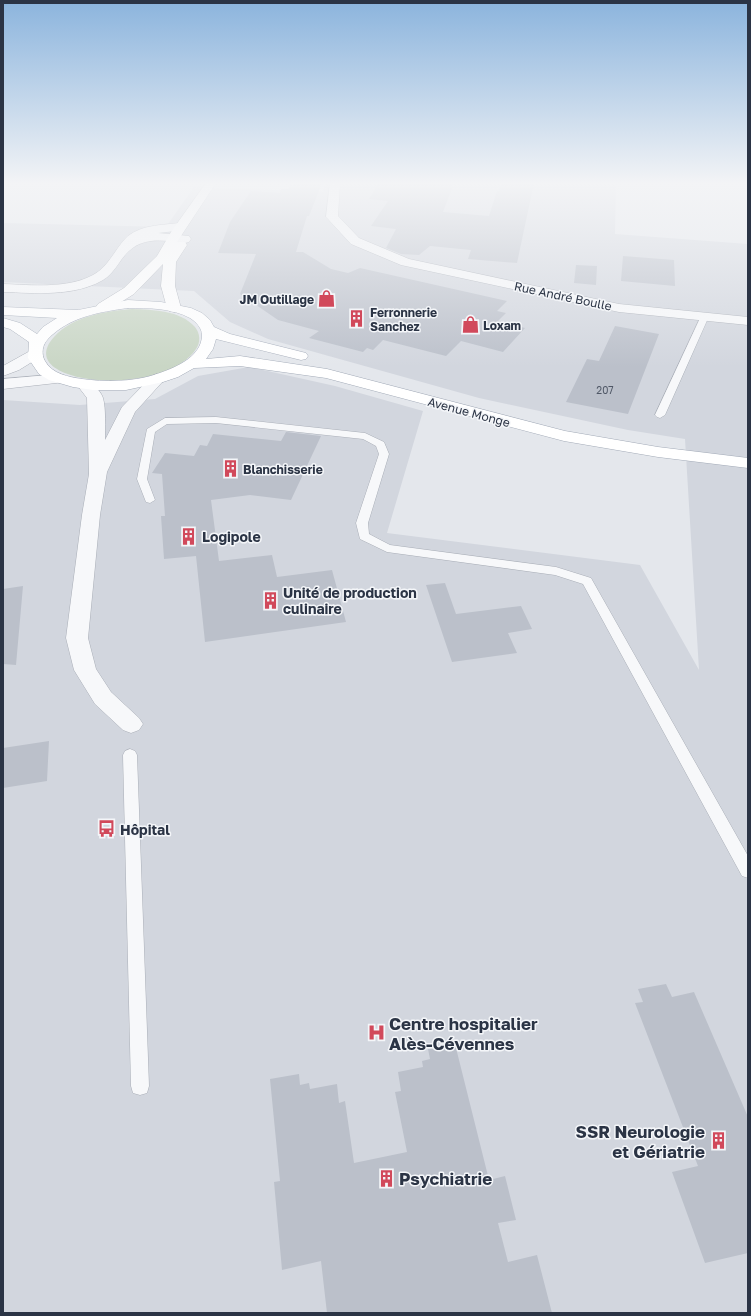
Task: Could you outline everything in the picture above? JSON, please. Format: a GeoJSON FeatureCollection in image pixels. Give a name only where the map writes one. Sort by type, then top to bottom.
{"type":"FeatureCollection","features":[{"type":"Feature","properties":{"kind":"main road"},"geometry":{"type":"LineString","coordinates":[[103,307],[130,291],[174,244]]}},
{"type":"Feature","properties":{"kind":"main road"},"geometry":{"type":"LineString","coordinates":[[174,308],[168,286],[170,262],[177,244]]}},
{"type":"Feature","properties":{"kind":"main road"},"geometry":{"type":"LineString","coordinates":[[3,311],[63,314],[103,307],[128,304],[146,304],[174,308],[190,313],[201,320],[208,330],[210,338],[207,347],[200,356],[190,364],[169,374],[133,384],[108,386],[85,384],[60,379],[42,368],[37,361],[36,340],[3,322]]}},
{"type":"Feature","properties":{"kind":"main road"},"geometry":{"type":"LineString","coordinates":[[36,349],[44,334],[55,325],[86,311]]}},
{"type":"Feature","properties":{"kind":"main road","name":"Avenue Monge"},"geometry":{"type":"LineString","coordinates":[[208,330],[225,337],[259,346],[498,406],[567,421],[644,434]]}},
{"type":"Feature","properties":{"kind":"main road","name":"Avenue Monge"},"geometry":{"type":"LineString","coordinates":[[190,364],[240,362],[281,366],[327,374],[564,436],[658,452],[748,463]]}},
{"type":"Feature","properties":{"kind":"street"},"geometry":{"type":"LineString","coordinates":[[3,288],[73,287],[93,281],[108,271],[127,244]]}},
{"type":"Feature","properties":{"kind":"street"},"geometry":{"type":"LineString","coordinates":[[125,248],[132,244]]}},
{"type":"Feature","properties":{"kind":"street","name":"Rue André Boulle"},"geometry":{"type":"LineString","coordinates":[[363,244],[404,262],[619,308],[748,321]]}},
{"type":"Feature","properties":{"kind":"street"},"geometry":{"type":"LineString","coordinates":[[3,371],[14,367],[36,349]]}},
{"type":"Feature","properties":{"kind":"street"},"geometry":{"type":"LineString","coordinates":[[98,474],[128,410],[157,378]]}},
{"type":"Feature","properties":{"kind":"street"},"geometry":{"type":"LineString","coordinates":[[3,384],[60,379]]}},
{"type":"Feature","properties":{"kind":"street"},"geometry":{"type":"LineString","coordinates":[[85,384],[95,398],[98,474],[90,523],[77,638],[85,670],[103,698],[131,724]]}},
{"type":"Feature","properties":{"kind":"lane"},"geometry":{"type":"LineString","coordinates":[[660,415],[705,316]]}},
{"type":"Feature","properties":{"kind":"lane"},"geometry":{"type":"LineString","coordinates":[[150,500],[142,479],[150,431],[165,421],[216,420],[340,433],[365,436],[380,444],[384,454],[362,523],[364,536],[387,548],[556,571],[587,581],[748,871]]}},
{"type":"Feature","properties":{"kind":"lane"},"geometry":{"type":"LineString","coordinates":[[130,755],[140,1086]]}},
{"type":"Feature","properties":{"kind":"shaded area","name":"Centre hospitalier Alès-Cévennes"},"geometry":{"type":"Polygon","coordinates":[[[3,244],[748,244],[748,1313],[3,1313],[3,400],[80,405],[155,399],[198,376],[249,367],[335,386],[423,411],[387,533],[640,565],[699,670],[685,439],[628,430],[479,398],[268,339],[230,322],[194,291],[3,282],[3,244]]]}},
{"type":"Feature","properties":{"kind":"green space"},"geometry":{"type":"Polygon","coordinates":[[[132,309],[166,312],[189,321],[197,329],[199,335],[199,343],[196,349],[179,365],[154,375],[125,380],[96,380],[71,375],[53,366],[46,353],[54,337],[62,330],[80,319],[90,316],[112,311],[132,309]]]}},
{"type":"Feature","properties":{"kind":"building"},"geometry":{"type":"Polygon","coordinates":[[[221,244],[298,244],[296,252],[303,252],[331,269],[348,273],[360,268],[507,301],[497,311],[506,313],[498,321],[525,328],[503,352],[461,341],[446,356],[383,340],[373,350],[367,348],[363,352],[309,338],[319,331],[278,320],[240,294],[256,254],[218,253],[221,244]]]}},
{"type":"Feature","properties":{"kind":"building"},"geometry":{"type":"Polygon","coordinates":[[[388,244],[521,244],[517,263],[468,259],[471,250],[430,246],[419,255],[401,254],[386,248],[388,244]]]}},
{"type":"Feature","properties":{"kind":"building"},"geometry":{"type":"Polygon","coordinates":[[[623,256],[674,260],[675,286],[621,281],[623,256]]]}},
{"type":"Feature","properties":{"kind":"building"},"geometry":{"type":"Polygon","coordinates":[[[576,265],[597,266],[596,285],[574,283],[576,265]]]}},
{"type":"Feature","properties":{"kind":"building"},"geometry":{"type":"Polygon","coordinates":[[[615,326],[659,334],[628,414],[566,402],[587,359],[599,361],[615,326]]]}},
{"type":"Feature","properties":{"kind":"building"},"geometry":{"type":"Polygon","coordinates":[[[286,432],[321,436],[291,500],[250,495],[211,500],[219,561],[272,555],[277,577],[332,570],[346,622],[205,642],[196,556],[164,559],[161,516],[165,516],[162,474],[152,473],[165,453],[194,456],[200,445],[207,446],[213,434],[281,441],[286,432]]]}},
{"type":"Feature","properties":{"kind":"building"},"geometry":{"type":"Polygon","coordinates":[[[445,583],[456,614],[521,606],[532,629],[508,633],[517,653],[452,662],[426,585],[445,583]]]}},
{"type":"Feature","properties":{"kind":"building"},"geometry":{"type":"Polygon","coordinates":[[[23,586],[16,665],[3,664],[3,589],[23,586]]]}},
{"type":"Feature","properties":{"kind":"building"},"geometry":{"type":"Polygon","coordinates":[[[49,741],[47,781],[3,788],[3,748],[49,741]]]}},
{"type":"Feature","properties":{"kind":"building","name":"SSR Neurologie et Gériatrie"},"geometry":{"type":"Polygon","coordinates":[[[666,984],[672,997],[694,992],[748,1117],[748,1253],[705,1263],[672,1172],[698,1166],[635,1003],[643,1002],[638,989],[666,984]]]}},
{"type":"Feature","properties":{"kind":"building","name":"Psychiatrie"},"geometry":{"type":"Polygon","coordinates":[[[455,1044],[489,1180],[505,1176],[516,1220],[498,1223],[508,1262],[537,1255],[552,1313],[327,1313],[321,1261],[282,1270],[274,1182],[280,1181],[270,1079],[299,1074],[300,1085],[309,1083],[310,1089],[337,1084],[339,1103],[345,1101],[354,1163],[407,1152],[395,1092],[401,1091],[398,1072],[423,1067],[422,1061],[430,1059],[428,1049],[455,1044]]]}},
{"type":"Feature","properties":{"kind":"place","name":"JM Outillage"},"geometry":{"type":"Point","coordinates":[327,299]}},
{"type":"Feature","properties":{"kind":"place","name":"Ferronnerie Sanchez"},"geometry":{"type":"Point","coordinates":[357,319]}},
{"type":"Feature","properties":{"kind":"place","name":"Loxam"},"geometry":{"type":"Point","coordinates":[470,325]}},
{"type":"Feature","properties":{"kind":"place","name":"Blanchisserie"},"geometry":{"type":"Point","coordinates":[230,469]}},
{"type":"Feature","properties":{"kind":"place","name":"Logipole"},"geometry":{"type":"Point","coordinates":[189,536]}},
{"type":"Feature","properties":{"kind":"place","name":"Unité de production culinaire"},"geometry":{"type":"Point","coordinates":[270,600]}},
{"type":"Feature","properties":{"kind":"place","name":"Hôpital"},"geometry":{"type":"Point","coordinates":[107,829]}},
{"type":"Feature","properties":{"kind":"place","name":"Centre hospitalier Alès-Cévennes"},"geometry":{"type":"Point","coordinates":[376,1033]}},
{"type":"Feature","properties":{"kind":"place","name":"SSR Neurologie et Gériatrie"},"geometry":{"type":"Point","coordinates":[718,1141]}},
{"type":"Feature","properties":{"kind":"place","name":"Psychiatrie"},"geometry":{"type":"Point","coordinates":[386,1178]}}]}
